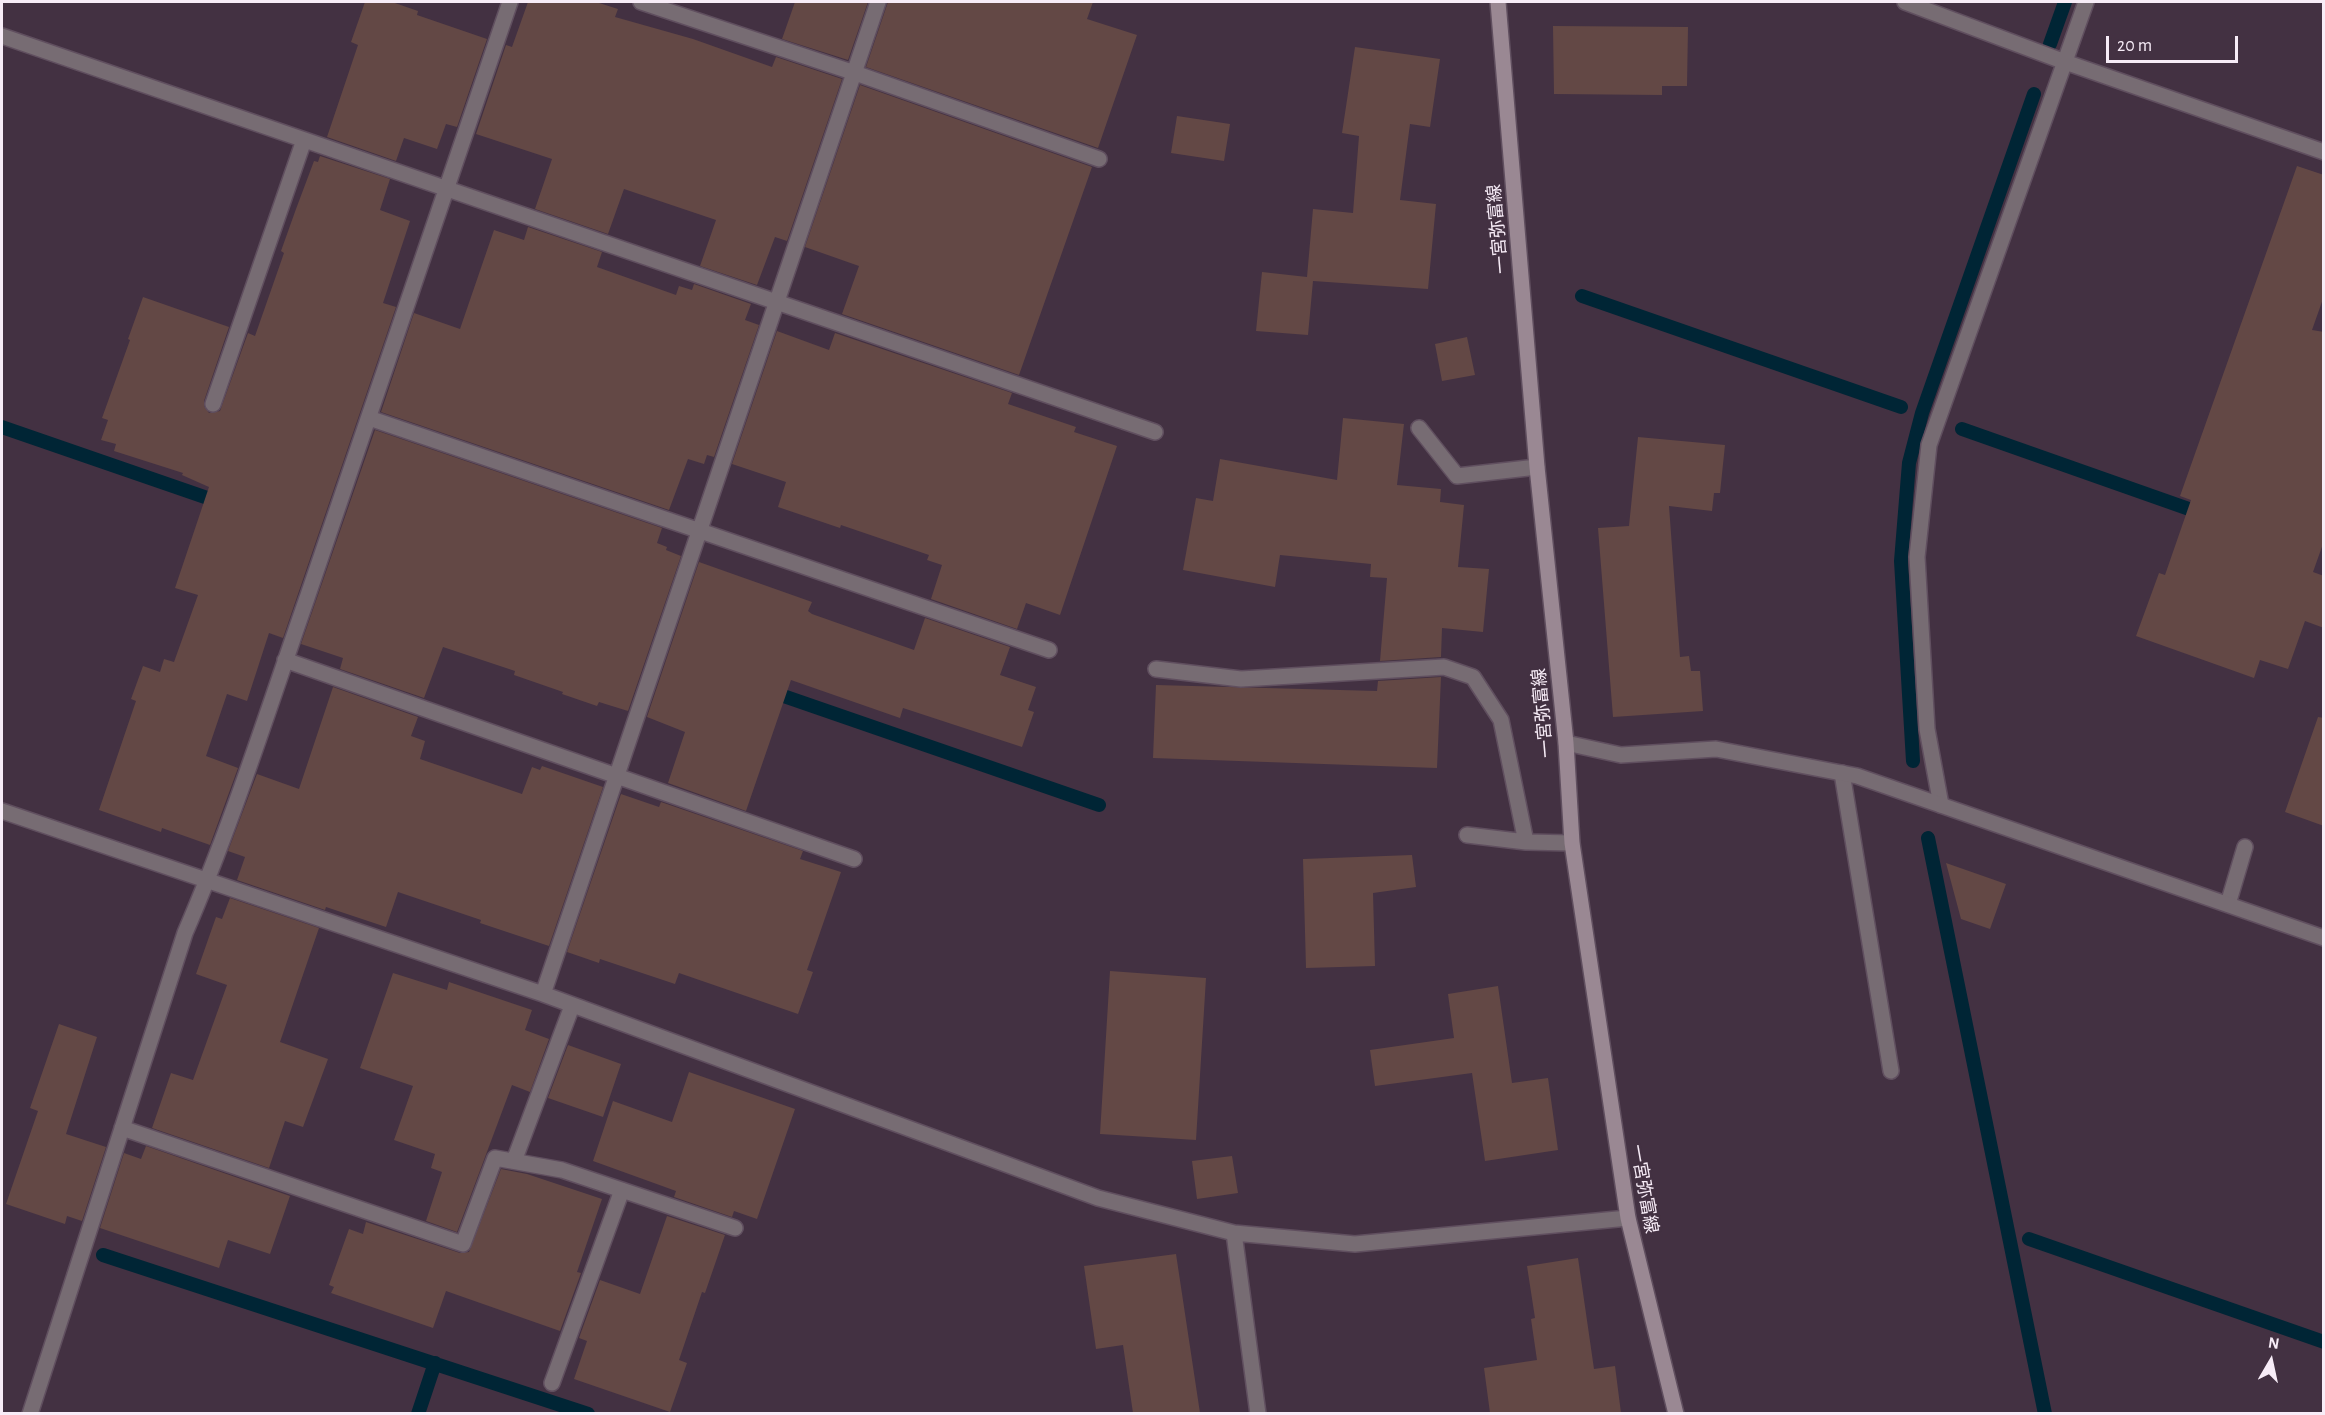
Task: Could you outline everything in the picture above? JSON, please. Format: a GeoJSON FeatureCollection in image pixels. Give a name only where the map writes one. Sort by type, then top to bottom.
{"type":"FeatureCollection","features":[{"type":"Feature","properties":{"kind":"main road","name":"一宮弥富線"},"geometry":{"type":"LineString","coordinates":[[1498,2],[1537,467],[1566,742],[1572,843],[1628,1218],[1676,1413]]}},
{"type":"Feature","properties":{"kind":"street"},"geometry":{"type":"LineString","coordinates":[[30,1413],[185,933],[208,879],[285,660],[510,2]]}},
{"type":"Feature","properties":{"kind":"street"},"geometry":{"type":"LineString","coordinates":[[641,2],[855,73],[1099,159]]}},
{"type":"Feature","properties":{"kind":"street"},"geometry":{"type":"LineString","coordinates":[[543,994],[878,2]]}},
{"type":"Feature","properties":{"kind":"street"},"geometry":{"type":"LineString","coordinates":[[1905,2],[2065,62],[2324,152]]}},
{"type":"Feature","properties":{"kind":"street"},"geometry":{"type":"LineString","coordinates":[[1941,805],[1928,729],[1917,557],[1929,445],[2086,2]]}},
{"type":"Feature","properties":{"kind":"street"},"geometry":{"type":"LineString","coordinates":[[2,36],[1155,432]]}},
{"type":"Feature","properties":{"kind":"street"},"geometry":{"type":"LineString","coordinates":[[213,404],[304,140]]}},
{"type":"Feature","properties":{"kind":"street"},"geometry":{"type":"LineString","coordinates":[[369,418],[1049,650]]}},
{"type":"Feature","properties":{"kind":"street"},"geometry":{"type":"LineString","coordinates":[[1419,428],[1457,476],[1537,467]]}},
{"type":"Feature","properties":{"kind":"street"},"geometry":{"type":"LineString","coordinates":[[285,660],[854,859]]}},
{"type":"Feature","properties":{"kind":"street"},"geometry":{"type":"LineString","coordinates":[[1156,669],[1241,679],[1444,667],[1473,677],[1501,720],[1526,842]]}},
{"type":"Feature","properties":{"kind":"street"},"geometry":{"type":"LineString","coordinates":[[1566,742],[1622,755],[1716,749],[1842,773],[2324,938]]}},
{"type":"Feature","properties":{"kind":"street"},"geometry":{"type":"LineString","coordinates":[[1842,773],[1891,1071]]}},
{"type":"Feature","properties":{"kind":"street"},"geometry":{"type":"LineString","coordinates":[[2,811],[543,994],[1098,1198],[1234,1233],[1355,1244],[1628,1218]]}},
{"type":"Feature","properties":{"kind":"street"},"geometry":{"type":"LineString","coordinates":[[1467,835],[1526,842],[1572,843]]}},
{"type":"Feature","properties":{"kind":"street"},"geometry":{"type":"LineString","coordinates":[[2228,904],[2245,847]]}},
{"type":"Feature","properties":{"kind":"street"},"geometry":{"type":"LineString","coordinates":[[514,1161],[572,1006]]}},
{"type":"Feature","properties":{"kind":"street"},"geometry":{"type":"LineString","coordinates":[[122,1128],[464,1244],[495,1158],[562,1170],[735,1228]]}},
{"type":"Feature","properties":{"kind":"street"},"geometry":{"type":"LineString","coordinates":[[552,1383],[622,1190]]}},
{"type":"Feature","properties":{"kind":"street"},"geometry":{"type":"LineString","coordinates":[[1234,1233],[1258,1413]]}},
{"type":"Feature","properties":{"kind":"building"},"geometry":{"type":"Polygon","coordinates":[[[365,2],[392,2],[418,11],[417,15],[487,39],[457,127],[446,124],[437,149],[404,138],[396,161],[327,137],[358,45],[351,42],[365,2]]]}},
{"type":"Feature","properties":{"kind":"building"},"geometry":{"type":"Polygon","coordinates":[[[528,2],[596,2],[618,9],[615,17],[693,39],[772,67],[776,57],[842,79],[787,241],[775,237],[757,285],[700,266],[716,220],[624,189],[608,234],[535,209],[552,159],[476,134],[506,45],[512,47],[528,2]]]}},
{"type":"Feature","properties":{"kind":"building"},"geometry":{"type":"Polygon","coordinates":[[[795,2],[868,2],[848,60],[782,39],[795,2]]]}},
{"type":"Feature","properties":{"kind":"building"},"geometry":{"type":"Polygon","coordinates":[[[888,2],[1093,2],[1087,19],[1137,35],[1098,148],[866,67],[888,2]]]}},
{"type":"Feature","properties":{"kind":"building"},"geometry":{"type":"Polygon","coordinates":[[[1553,26],[1688,27],[1687,86],[1662,86],[1662,95],[1554,94],[1553,26]]]}},
{"type":"Feature","properties":{"kind":"building"},"geometry":{"type":"Polygon","coordinates":[[[1355,47],[1440,59],[1430,127],[1410,124],[1400,200],[1436,204],[1428,289],[1313,281],[1308,335],[1256,331],[1262,272],[1307,277],[1313,209],[1353,213],[1359,136],[1342,133],[1355,47]]]}},
{"type":"Feature","properties":{"kind":"building"},"geometry":{"type":"Polygon","coordinates":[[[860,85],[1092,167],[1019,375],[842,314],[859,266],[805,247],[860,85]]]}},
{"type":"Feature","properties":{"kind":"building"},"geometry":{"type":"Polygon","coordinates":[[[1177,116],[1230,124],[1224,161],[1171,153],[1177,116]]]}},
{"type":"Feature","properties":{"kind":"building"},"geometry":{"type":"Polygon","coordinates":[[[320,156],[390,179],[380,210],[410,221],[383,303],[396,307],[283,638],[269,633],[247,701],[227,694],[206,756],[238,768],[210,845],[162,828],[161,832],[99,810],[136,701],[131,699],[143,666],[160,672],[164,659],[174,662],[198,595],[175,588],[209,487],[182,475],[183,473],[114,451],[116,444],[101,440],[108,420],[102,418],[143,297],[229,327],[204,401],[204,406],[209,413],[220,411],[248,333],[255,336],[284,253],[281,251],[296,209],[314,161],[318,162],[320,156]]]}},
{"type":"Feature","properties":{"kind":"building"},"geometry":{"type":"Polygon","coordinates":[[[2297,166],[2324,175],[2324,296],[2312,330],[2324,332],[2324,541],[2313,572],[2324,576],[2324,628],[2305,621],[2288,669],[2260,660],[2254,678],[2136,636],[2159,573],[2165,575],[2191,500],[2180,496],[2297,166]]]}},
{"type":"Feature","properties":{"kind":"building"},"geometry":{"type":"Polygon","coordinates":[[[528,227],[602,252],[597,267],[676,295],[679,286],[692,290],[694,284],[751,304],[745,320],[759,325],[714,457],[707,455],[704,464],[688,459],[669,510],[381,412],[414,313],[460,329],[494,230],[524,240],[528,227]]]}},
{"type":"Feature","properties":{"kind":"building"},"geometry":{"type":"Polygon","coordinates":[[[777,331],[829,350],[835,333],[1012,393],[1008,404],[1076,427],[1074,432],[1117,446],[1060,615],[1026,603],[1017,629],[931,599],[942,565],[927,560],[929,555],[841,525],[840,528],[778,507],[786,482],[732,464],[777,331]]]}},
{"type":"Feature","properties":{"kind":"building"},"geometry":{"type":"Polygon","coordinates":[[[1467,337],[1475,375],[1442,381],[1435,344],[1467,337]]]}},
{"type":"Feature","properties":{"kind":"building"},"geometry":{"type":"Polygon","coordinates":[[[1343,418],[1404,424],[1397,485],[1441,489],[1440,502],[1464,505],[1458,567],[1489,569],[1483,632],[1442,628],[1441,657],[1380,661],[1387,578],[1370,577],[1371,564],[1280,555],[1275,587],[1183,570],[1196,498],[1213,501],[1220,459],[1337,480],[1343,418]]]}},
{"type":"Feature","properties":{"kind":"building"},"geometry":{"type":"Polygon","coordinates":[[[375,430],[662,528],[657,543],[667,547],[666,550],[681,556],[628,711],[599,702],[597,706],[562,694],[563,692],[514,675],[515,671],[443,647],[424,698],[340,669],[343,658],[301,644],[375,430]]]}},
{"type":"Feature","properties":{"kind":"building"},"geometry":{"type":"Polygon","coordinates":[[[1638,437],[1725,445],[1720,493],[1714,493],[1712,511],[1669,506],[1680,657],[1689,656],[1691,671],[1700,671],[1703,711],[1613,717],[1598,528],[1629,526],[1638,437]]]}},
{"type":"Feature","properties":{"kind":"building"},"geometry":{"type":"Polygon","coordinates":[[[699,562],[812,602],[808,611],[812,614],[914,650],[925,618],[1010,647],[1000,675],[1036,687],[1028,710],[1034,712],[1022,747],[903,708],[900,718],[791,680],[746,811],[668,783],[685,732],[647,717],[699,562]]]}},
{"type":"Feature","properties":{"kind":"building"},"geometry":{"type":"Polygon","coordinates":[[[1441,677],[1437,768],[1153,758],[1156,685],[1377,691],[1378,681],[1441,677]]]}},
{"type":"Feature","properties":{"kind":"building"},"geometry":{"type":"Polygon","coordinates":[[[333,687],[418,717],[411,736],[425,741],[420,759],[522,794],[532,767],[540,770],[542,766],[603,787],[549,946],[398,892],[386,927],[326,907],[325,910],[237,880],[245,857],[228,851],[257,774],[299,789],[333,687]]]}},
{"type":"Feature","properties":{"kind":"building"},"geometry":{"type":"Polygon","coordinates":[[[2318,717],[2324,718],[2324,826],[2285,812],[2318,717]]]}},
{"type":"Feature","properties":{"kind":"building"},"geometry":{"type":"Polygon","coordinates":[[[621,794],[659,807],[661,802],[803,851],[800,859],[841,872],[807,970],[813,972],[798,1014],[679,973],[675,984],[600,959],[599,963],[567,952],[621,794]]]}},
{"type":"Feature","properties":{"kind":"building"},"geometry":{"type":"Polygon","coordinates":[[[1412,855],[1416,887],[1373,893],[1375,966],[1306,968],[1303,859],[1412,855]]]}},
{"type":"Feature","properties":{"kind":"building"},"geometry":{"type":"Polygon","coordinates":[[[1946,863],[2006,884],[1990,929],[1961,919],[1946,863]]]}},
{"type":"Feature","properties":{"kind":"building"},"geometry":{"type":"Polygon","coordinates":[[[230,898],[319,928],[280,1042],[328,1059],[303,1127],[285,1121],[269,1168],[152,1128],[171,1073],[193,1080],[227,985],[196,974],[216,917],[222,919],[230,898]]]}},
{"type":"Feature","properties":{"kind":"building"},"geometry":{"type":"Polygon","coordinates":[[[1110,971],[1206,978],[1196,1140],[1100,1134],[1110,971]]]}},
{"type":"Feature","properties":{"kind":"building"},"geometry":{"type":"Polygon","coordinates":[[[393,973],[447,990],[449,982],[532,1010],[525,1030],[549,1039],[530,1092],[512,1085],[457,1232],[426,1221],[442,1172],[431,1168],[435,1154],[394,1140],[413,1086],[360,1068],[393,973]]]}},
{"type":"Feature","properties":{"kind":"building"},"geometry":{"type":"Polygon","coordinates":[[[1498,986],[1512,1083],[1548,1078],[1558,1150],[1485,1161],[1472,1073],[1375,1086],[1370,1050],[1454,1038],[1448,994],[1498,986]]]}},
{"type":"Feature","properties":{"kind":"building"},"geometry":{"type":"Polygon","coordinates":[[[59,1024],[97,1037],[66,1134],[106,1147],[82,1221],[67,1216],[65,1224],[6,1204],[38,1111],[30,1108],[59,1024]]]}},
{"type":"Feature","properties":{"kind":"building"},"geometry":{"type":"Polygon","coordinates":[[[568,1045],[621,1064],[603,1117],[548,1098],[568,1045]]]}},
{"type":"Feature","properties":{"kind":"building"},"geometry":{"type":"Polygon","coordinates":[[[689,1072],[795,1109],[757,1219],[734,1211],[732,1217],[674,1197],[676,1191],[593,1161],[613,1101],[672,1122],[689,1072]]]}},
{"type":"Feature","properties":{"kind":"building"},"geometry":{"type":"Polygon","coordinates":[[[146,1146],[290,1196],[270,1254],[228,1240],[219,1268],[100,1228],[124,1153],[141,1159],[146,1146]]]}},
{"type":"Feature","properties":{"kind":"building"},"geometry":{"type":"Polygon","coordinates":[[[1232,1156],[1238,1193],[1197,1199],[1192,1161],[1232,1156]]]}},
{"type":"Feature","properties":{"kind":"building"},"geometry":{"type":"Polygon","coordinates":[[[501,1169],[527,1174],[602,1199],[577,1272],[581,1273],[560,1331],[446,1291],[433,1328],[331,1293],[334,1287],[329,1285],[349,1229],[363,1234],[366,1222],[460,1253],[469,1252],[501,1169]]]}},
{"type":"Feature","properties":{"kind":"building"},"geometry":{"type":"Polygon","coordinates":[[[667,1216],[725,1235],[705,1293],[702,1292],[679,1360],[687,1363],[670,1412],[574,1379],[587,1341],[579,1338],[600,1280],[640,1294],[667,1216]]]}},
{"type":"Feature","properties":{"kind":"building"},"geometry":{"type":"Polygon","coordinates":[[[1176,1254],[1200,1413],[1133,1413],[1123,1345],[1096,1349],[1084,1266],[1176,1254]]]}},
{"type":"Feature","properties":{"kind":"building"},"geometry":{"type":"Polygon","coordinates":[[[1578,1258],[1594,1369],[1615,1366],[1621,1413],[1490,1413],[1484,1368],[1537,1360],[1531,1319],[1535,1318],[1527,1266],[1578,1258]]]}},
{"type":"Feature","properties":{"kind":"waterway"},"geometry":{"type":"LineString","coordinates":[[2050,44],[2065,2]]}},
{"type":"Feature","properties":{"kind":"waterway"},"geometry":{"type":"LineString","coordinates":[[1913,761],[1901,561],[1909,463],[1922,413],[2034,94]]}},
{"type":"Feature","properties":{"kind":"waterway"},"geometry":{"type":"LineString","coordinates":[[1582,296],[1901,407]]}},
{"type":"Feature","properties":{"kind":"waterway"},"geometry":{"type":"LineString","coordinates":[[2,427],[222,503]]}},
{"type":"Feature","properties":{"kind":"waterway"},"geometry":{"type":"LineString","coordinates":[[1962,429],[2206,515]]}},
{"type":"Feature","properties":{"kind":"waterway"},"geometry":{"type":"LineString","coordinates":[[769,691],[1099,805]]}},
{"type":"Feature","properties":{"kind":"waterway"},"geometry":{"type":"LineString","coordinates":[[1928,838],[2045,1414]]}},
{"type":"Feature","properties":{"kind":"waterway"},"geometry":{"type":"LineString","coordinates":[[2029,1239],[2324,1342]]}},
{"type":"Feature","properties":{"kind":"waterway"},"geometry":{"type":"LineString","coordinates":[[103,1255],[588,1414]]}},
{"type":"Feature","properties":{"kind":"waterway"},"geometry":{"type":"LineString","coordinates":[[418,1414],[435,1363]]}}]}
